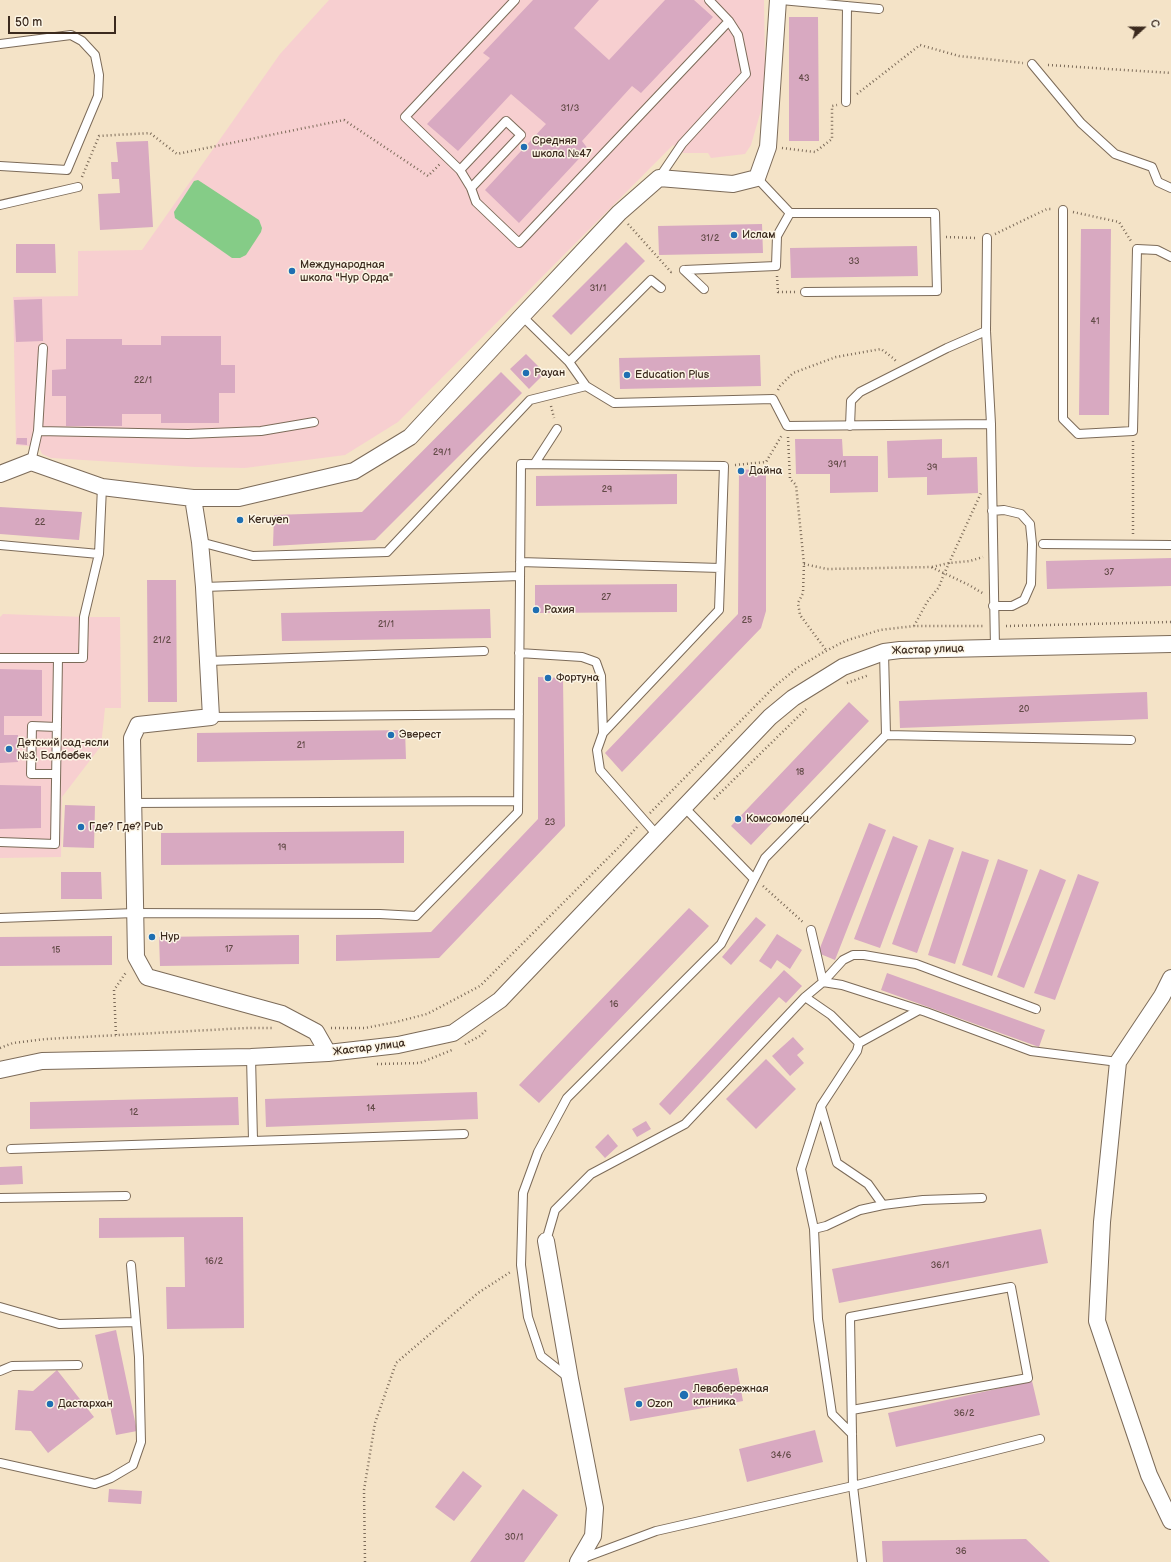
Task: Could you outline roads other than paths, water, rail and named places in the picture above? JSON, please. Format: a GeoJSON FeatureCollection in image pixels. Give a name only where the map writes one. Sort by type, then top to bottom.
{"type":"FeatureCollection","features":[{"type":"Feature","properties":{"kind":"street"},"geometry":{"type":"LineString","coordinates":[[0,474],[31,462],[102,487],[193,498],[239,498],[354,471],[410,437],[619,213],[659,178],[733,184],[757,178],[768,147],[779,0]]}},
{"type":"Feature","properties":{"kind":"street"},"geometry":{"type":"LineString","coordinates":[[193,498],[200,542],[204,586],[211,717],[138,725],[132,738],[136,957],[147,977],[282,1014],[316,1032],[328,1053]]}},
{"type":"Feature","properties":{"kind":"street","name":"Жастар улица"},"geometry":{"type":"LineString","coordinates":[[0,1070],[42,1061],[251,1057],[328,1053],[398,1045],[453,1033],[500,1000],[770,717],[793,698],[843,668],[884,652],[900,650],[1171,644]]}},
{"type":"Feature","properties":{"kind":"street"},"geometry":{"type":"LineString","coordinates":[[1171,978],[1162,996],[1118,1062],[1102,1222],[1097,1321],[1149,1475],[1171,1520]]}},
{"type":"Feature","properties":{"kind":"street"},"geometry":{"type":"LineString","coordinates":[[546,1241],[595,1508],[593,1536],[579,1561]]}},
{"type":"Feature","properties":{"kind":"lane"},"geometry":{"type":"LineString","coordinates":[[515,0],[405,117],[460,170],[471,188],[476,202],[519,243],[730,21]]}},
{"type":"Feature","properties":{"kind":"lane"},"geometry":{"type":"LineString","coordinates":[[659,178],[682,144],[746,74],[738,35],[730,21],[709,0]]}},
{"type":"Feature","properties":{"kind":"lane"},"geometry":{"type":"LineString","coordinates":[[779,0],[879,9]]}},
{"type":"Feature","properties":{"kind":"lane"},"geometry":{"type":"LineString","coordinates":[[846,102],[847,6]]}},
{"type":"Feature","properties":{"kind":"lane"},"geometry":{"type":"LineString","coordinates":[[0,44],[71,35],[82,41],[95,55],[99,75],[98,96],[67,170],[0,166]]}},
{"type":"Feature","properties":{"kind":"lane"},"geometry":{"type":"LineString","coordinates":[[1032,64],[1081,123],[1115,154],[1152,167],[1158,182],[1171,188]]}},
{"type":"Feature","properties":{"kind":"lane"},"geometry":{"type":"LineString","coordinates":[[460,170],[506,121],[521,135],[471,188]]}},
{"type":"Feature","properties":{"kind":"lane"},"geometry":{"type":"LineString","coordinates":[[757,178],[790,213],[935,213],[937,291],[805,292]]}},
{"type":"Feature","properties":{"kind":"lane"},"geometry":{"type":"LineString","coordinates":[[0,206],[78,187]]}},
{"type":"Feature","properties":{"kind":"lane"},"geometry":{"type":"LineString","coordinates":[[1063,210],[1064,419],[1078,434],[1133,431],[1136,249],[1157,250],[1171,257]]}},
{"type":"Feature","properties":{"kind":"lane"},"geometry":{"type":"LineString","coordinates":[[704,288],[684,270],[776,266],[777,236],[790,213]]}},
{"type":"Feature","properties":{"kind":"lane"},"geometry":{"type":"LineString","coordinates":[[987,238],[986,331],[991,424],[992,554],[995,648]]}},
{"type":"Feature","properties":{"kind":"lane"},"geometry":{"type":"LineString","coordinates":[[569,362],[651,280],[661,288]]}},
{"type":"Feature","properties":{"kind":"lane"},"geometry":{"type":"LineString","coordinates":[[522,316],[569,362],[586,386],[614,404],[773,399],[788,426],[991,424]]}},
{"type":"Feature","properties":{"kind":"lane"},"geometry":{"type":"LineString","coordinates":[[850,426],[851,401],[860,392],[947,348],[986,331]]}},
{"type":"Feature","properties":{"kind":"lane"},"geometry":{"type":"LineString","coordinates":[[31,462],[38,431],[43,348]]}},
{"type":"Feature","properties":{"kind":"lane"},"geometry":{"type":"LineString","coordinates":[[200,542],[252,556],[387,552],[530,400],[586,386]]}},
{"type":"Feature","properties":{"kind":"lane"},"geometry":{"type":"LineString","coordinates":[[38,431],[188,434],[261,431],[314,422]]}},
{"type":"Feature","properties":{"kind":"lane"},"geometry":{"type":"LineString","coordinates":[[535,464],[557,429]]}},
{"type":"Feature","properties":{"kind":"lane"},"geometry":{"type":"LineString","coordinates":[[0,918],[135,913],[380,914],[416,916],[518,812],[520,464],[724,466],[719,610],[603,733]]}},
{"type":"Feature","properties":{"kind":"lane"},"geometry":{"type":"LineString","coordinates":[[0,658],[83,658],[84,617],[99,554],[102,487]]}},
{"type":"Feature","properties":{"kind":"lane"},"geometry":{"type":"LineString","coordinates":[[992,511],[1004,510],[1021,514],[1030,524],[1032,544],[1031,584],[1024,600],[1012,606],[993,602]]}},
{"type":"Feature","properties":{"kind":"lane"},"geometry":{"type":"LineString","coordinates":[[1043,544],[1171,545]]}},
{"type":"Feature","properties":{"kind":"lane"},"geometry":{"type":"LineString","coordinates":[[0,545],[99,554]]}},
{"type":"Feature","properties":{"kind":"lane"},"geometry":{"type":"LineString","coordinates":[[520,562],[720,568]]}},
{"type":"Feature","properties":{"kind":"lane"},"geometry":{"type":"LineString","coordinates":[[204,586],[520,576]]}},
{"type":"Feature","properties":{"kind":"lane"},"geometry":{"type":"LineString","coordinates":[[209,661],[484,651]]}},
{"type":"Feature","properties":{"kind":"lane"},"geometry":{"type":"LineString","coordinates":[[570,1378],[541,1356],[528,1317],[520,1265],[523,1193],[538,1152],[567,1098],[721,944],[765,858],[886,735],[884,652]]}},
{"type":"Feature","properties":{"kind":"lane"},"geometry":{"type":"LineString","coordinates":[[519,653],[582,657],[596,662],[601,676],[603,733],[597,750],[600,770],[657,835]]}},
{"type":"Feature","properties":{"kind":"lane"},"geometry":{"type":"LineString","coordinates":[[0,842],[55,844],[58,658]]}},
{"type":"Feature","properties":{"kind":"lane"},"geometry":{"type":"LineString","coordinates":[[211,717],[519,714]]}},
{"type":"Feature","properties":{"kind":"lane"},"geometry":{"type":"LineString","coordinates":[[56,774],[31,774],[32,726],[57,727]]}},
{"type":"Feature","properties":{"kind":"lane"},"geometry":{"type":"LineString","coordinates":[[886,735],[1131,740]]}},
{"type":"Feature","properties":{"kind":"lane"},"geometry":{"type":"LineString","coordinates":[[133,803],[518,802]]}},
{"type":"Feature","properties":{"kind":"lane"},"geometry":{"type":"LineString","coordinates":[[684,807],[754,879]]}},
{"type":"Feature","properties":{"kind":"lane"},"geometry":{"type":"LineString","coordinates":[[812,930],[823,982]]}},
{"type":"Feature","properties":{"kind":"lane"},"geometry":{"type":"LineString","coordinates":[[546,1241],[555,1210],[591,1174],[685,1124],[805,997],[823,982],[843,960],[853,955],[864,955],[916,964],[1036,1009]]}},
{"type":"Feature","properties":{"kind":"lane"},"geometry":{"type":"LineString","coordinates":[[823,982],[842,985],[919,1010],[1031,1051],[1118,1062]]}},
{"type":"Feature","properties":{"kind":"lane"},"geometry":{"type":"LineString","coordinates":[[805,997],[831,1015],[859,1043]]}},
{"type":"Feature","properties":{"kind":"lane"},"geometry":{"type":"LineString","coordinates":[[852,1434],[832,1414],[818,1319],[814,1229],[800,1169],[821,1106],[857,1051],[859,1043],[919,1010]]}},
{"type":"Feature","properties":{"kind":"lane"},"geometry":{"type":"LineString","coordinates":[[251,1057],[253,1140]]}},
{"type":"Feature","properties":{"kind":"lane"},"geometry":{"type":"LineString","coordinates":[[821,1106],[837,1163],[868,1184],[883,1205]]}},
{"type":"Feature","properties":{"kind":"lane"},"geometry":{"type":"LineString","coordinates":[[11,1149],[464,1134]]}},
{"type":"Feature","properties":{"kind":"lane"},"geometry":{"type":"LineString","coordinates":[[0,1198],[126,1196]]}},
{"type":"Feature","properties":{"kind":"lane"},"geometry":{"type":"LineString","coordinates":[[814,1229],[826,1226],[860,1210],[883,1205],[923,1200],[982,1198]]}},
{"type":"Feature","properties":{"kind":"lane"},"geometry":{"type":"LineString","coordinates":[[0,1463],[95,1484],[111,1478],[133,1465],[141,1442],[139,1357],[131,1265]]}},
{"type":"Feature","properties":{"kind":"lane"},"geometry":{"type":"LineString","coordinates":[[852,1410],[1028,1378],[1012,1287],[850,1317],[852,1434],[854,1486],[862,1562]]}},
{"type":"Feature","properties":{"kind":"lane"},"geometry":{"type":"LineString","coordinates":[[0,1306],[59,1324],[136,1322]]}},
{"type":"Feature","properties":{"kind":"lane"},"geometry":{"type":"LineString","coordinates":[[0,1371],[12,1366],[78,1365]]}},
{"type":"Feature","properties":{"kind":"lane"},"geometry":{"type":"LineString","coordinates":[[579,1561],[656,1531],[854,1486],[1040,1439]]}},
{"type":"Feature","properties":{"kind":"place","name":"Средняя школа №47"},"geometry":{"type":"Point","coordinates":[524,147]}},
{"type":"Feature","properties":{"kind":"place","name":"Ислам"},"geometry":{"type":"Point","coordinates":[734,235]}},
{"type":"Feature","properties":{"kind":"place","name":"Международная школа \"Нур Орда\""},"geometry":{"type":"Point","coordinates":[292,271]}},
{"type":"Feature","properties":{"kind":"place","name":"Рауан"},"geometry":{"type":"Point","coordinates":[526,373]}},
{"type":"Feature","properties":{"kind":"place","name":"Education Plus"},"geometry":{"type":"Point","coordinates":[627,375]}},
{"type":"Feature","properties":{"kind":"place","name":"Дайна"},"geometry":{"type":"Point","coordinates":[741,471]}},
{"type":"Feature","properties":{"kind":"place","name":"Keruyen"},"geometry":{"type":"Point","coordinates":[240,520]}},
{"type":"Feature","properties":{"kind":"place","name":"Рахия"},"geometry":{"type":"Point","coordinates":[536,610]}},
{"type":"Feature","properties":{"kind":"place","name":"Фортуна"},"geometry":{"type":"Point","coordinates":[548,678]}},
{"type":"Feature","properties":{"kind":"place","name":"Эверест"},"geometry":{"type":"Point","coordinates":[391,735]}},
{"type":"Feature","properties":{"kind":"place","name":"Детский сад-ясли №3, Балбөбек"},"geometry":{"type":"Point","coordinates":[9,749]}},
{"type":"Feature","properties":{"kind":"place","name":"Комсомолец"},"geometry":{"type":"Point","coordinates":[738,819]}},
{"type":"Feature","properties":{"kind":"place","name":"Где? Где? Pub"},"geometry":{"type":"Point","coordinates":[81,827]}},
{"type":"Feature","properties":{"kind":"place","name":"Нур"},"geometry":{"type":"Point","coordinates":[152,937]}},
{"type":"Feature","properties":{"kind":"place","name":"Левобережная клиника"},"geometry":{"type":"Point","coordinates":[684,1395]}},
{"type":"Feature","properties":{"kind":"place","name":"Дастархан"},"geometry":{"type":"Point","coordinates":[50,1404]}},
{"type":"Feature","properties":{"kind":"place","name":"Ozon"},"geometry":{"type":"Point","coordinates":[639,1404]}}]}
